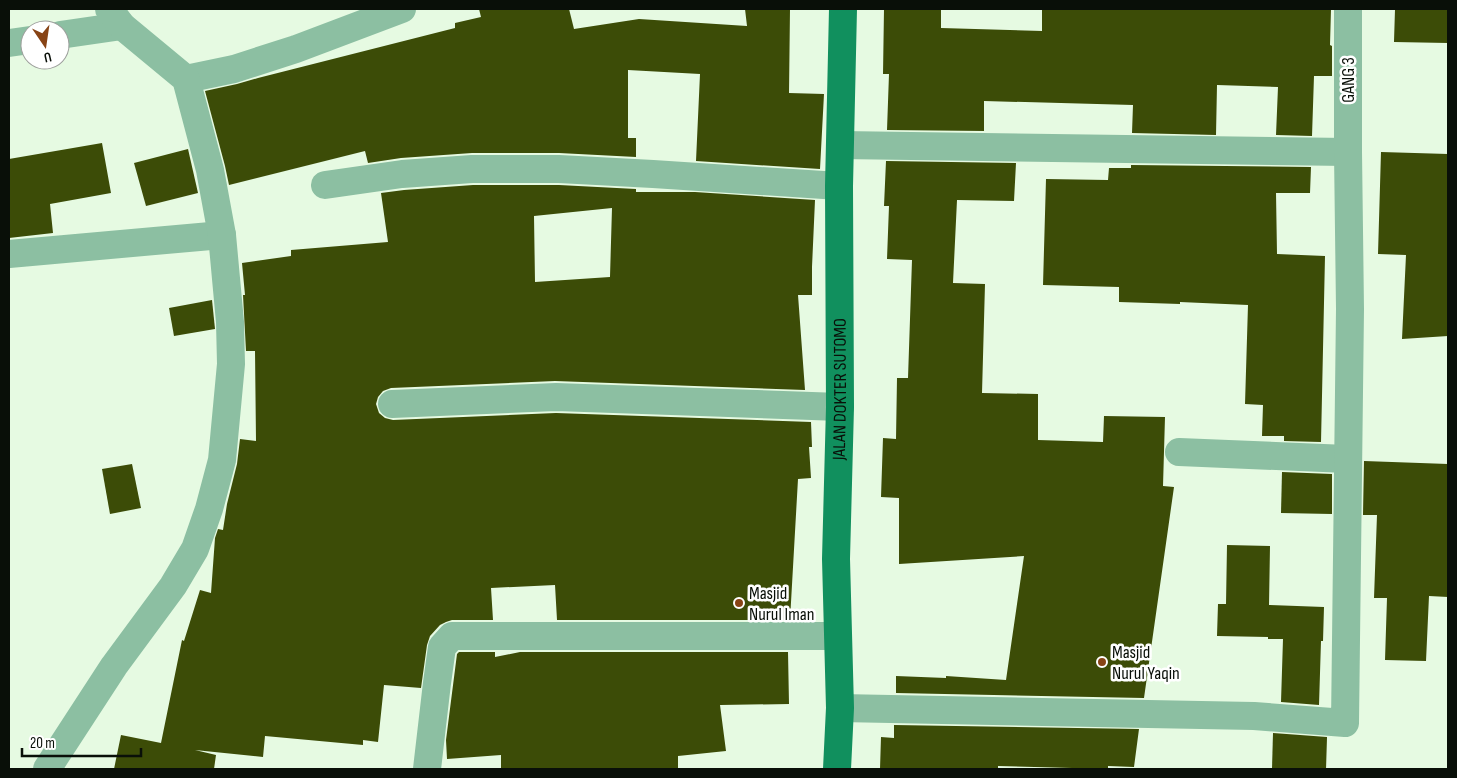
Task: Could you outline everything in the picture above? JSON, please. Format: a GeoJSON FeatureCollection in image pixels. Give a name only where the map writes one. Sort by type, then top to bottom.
{"type":"FeatureCollection","features":[{"type":"Feature","properties":{"kind":"main road","name":"JALAN DOKTER SUTOMO"},"geometry":{"type":"LineString","coordinates":[[837,769],[840,708],[836,559],[840,407],[839,186],[843,9]]}},
{"type":"Feature","properties":{"kind":"street"},"geometry":{"type":"LineString","coordinates":[[186,79],[234,69],[296,49],[358,18],[402,9]]}},
{"type":"Feature","properties":{"kind":"street","name":"GANG 3"},"geometry":{"type":"LineString","coordinates":[[840,708],[1254,716],[1345,723],[1350,309],[1348,9]]}},
{"type":"Feature","properties":{"kind":"street"},"geometry":{"type":"LineString","coordinates":[[47,769],[114,666],[174,586],[195,549],[209,509],[222,460],[232,364],[222,235],[210,170],[186,79],[116,17],[70,32]]}},
{"type":"Feature","properties":{"kind":"street"},"geometry":{"type":"LineString","coordinates":[[840,145],[1348,152]]}},
{"type":"Feature","properties":{"kind":"street"},"geometry":{"type":"LineString","coordinates":[[325,185],[402,174],[472,169],[559,169],[839,186]]}},
{"type":"Feature","properties":{"kind":"street"},"geometry":{"type":"LineString","coordinates":[[9,254],[222,235]]}},
{"type":"Feature","properties":{"kind":"street"},"geometry":{"type":"LineString","coordinates":[[392,404],[565,397],[840,407]]}},
{"type":"Feature","properties":{"kind":"street"},"geometry":{"type":"LineString","coordinates":[[1179,452],[1347,458]]}},
{"type":"Feature","properties":{"kind":"street"},"geometry":{"type":"LineString","coordinates":[[427,769],[436,683],[442,647],[452,636],[837,636]]}},
{"type":"Feature","properties":{"kind":"building"},"geometry":{"type":"Polygon","coordinates":[[[479,9],[569,9],[574,29],[639,19],[747,26],[745,9],[790,9],[789,93],[824,94],[820,169],[696,161],[700,74],[628,70],[628,138],[636,138],[636,157],[559,153],[472,153],[401,158],[368,163],[365,151],[229,185],[205,91],[455,28],[455,23],[481,17],[479,9]]]}},
{"type":"Feature","properties":{"kind":"building"},"geometry":{"type":"Polygon","coordinates":[[[884,9],[941,9],[941,28],[1042,31],[1042,9],[1331,9],[1330,45],[1332,46],[1332,76],[1314,76],[1312,136],[1276,135],[1278,87],[1217,85],[1216,135],[1132,133],[1133,105],[984,101],[984,131],[887,130],[889,74],[883,74],[884,9]]]}},
{"type":"Feature","properties":{"kind":"building"},"geometry":{"type":"Polygon","coordinates":[[[1395,9],[1448,9],[1448,43],[1394,42],[1395,9]]]}},
{"type":"Feature","properties":{"kind":"building"},"geometry":{"type":"Polygon","coordinates":[[[102,143],[111,193],[50,204],[53,233],[9,238],[9,159],[102,143]]]}},
{"type":"Feature","properties":{"kind":"building"},"geometry":{"type":"Polygon","coordinates":[[[188,149],[198,193],[146,206],[134,163],[188,149]]]}},
{"type":"Feature","properties":{"kind":"building"},"geometry":{"type":"Polygon","coordinates":[[[1381,152],[1448,154],[1448,336],[1402,339],[1406,255],[1378,254],[1381,152]]]}},
{"type":"Feature","properties":{"kind":"building"},"geometry":{"type":"Polygon","coordinates":[[[886,161],[1016,163],[1014,201],[957,200],[953,283],[985,284],[982,393],[1038,394],[1038,440],[1103,442],[1104,416],[1165,417],[1163,486],[1174,487],[1144,698],[896,693],[896,676],[946,678],[946,676],[1006,680],[1024,556],[899,564],[899,498],[881,497],[883,438],[896,439],[897,378],[908,378],[912,260],[887,259],[889,206],[884,206],[886,161]]]}},
{"type":"Feature","properties":{"kind":"building"},"geometry":{"type":"Polygon","coordinates":[[[1131,165],[1311,167],[1310,193],[1276,193],[1277,254],[1325,256],[1321,442],[1284,441],[1284,436],[1262,436],[1263,405],[1245,404],[1248,305],[1119,302],[1119,287],[1043,285],[1046,179],[1108,180],[1109,168],[1131,168],[1131,165]]]}},
{"type":"Feature","properties":{"kind":"building"},"geometry":{"type":"Polygon","coordinates":[[[473,185],[559,185],[636,189],[636,192],[695,192],[815,200],[812,295],[798,295],[805,390],[555,381],[391,388],[383,391],[378,397],[376,404],[379,413],[385,418],[393,420],[556,413],[811,422],[812,447],[809,447],[811,478],[798,479],[790,620],[557,620],[555,585],[491,588],[493,620],[452,620],[440,625],[430,636],[421,688],[384,685],[378,742],[363,740],[363,745],[265,736],[263,757],[195,750],[216,755],[214,769],[114,769],[121,735],[161,743],[182,640],[184,641],[200,590],[211,593],[215,538],[218,529],[223,530],[237,464],[240,439],[256,441],[255,351],[246,351],[243,295],[245,295],[242,263],[291,256],[291,250],[388,242],[381,193],[473,185]],[[612,208],[534,216],[535,282],[610,277],[612,208]]]}},
{"type":"Feature","properties":{"kind":"building"},"geometry":{"type":"Polygon","coordinates":[[[212,300],[215,329],[174,336],[169,308],[212,300]]]}},
{"type":"Feature","properties":{"kind":"building"},"geometry":{"type":"Polygon","coordinates":[[[1364,461],[1448,464],[1448,597],[1429,596],[1426,661],[1385,660],[1387,598],[1374,598],[1377,515],[1363,515],[1364,461]]]}},
{"type":"Feature","properties":{"kind":"building"},"geometry":{"type":"Polygon","coordinates":[[[132,464],[141,508],[110,514],[102,469],[132,464]]]}},
{"type":"Feature","properties":{"kind":"building"},"geometry":{"type":"Polygon","coordinates":[[[1282,472],[1332,474],[1332,514],[1281,513],[1282,472]]]}},
{"type":"Feature","properties":{"kind":"building"},"geometry":{"type":"Polygon","coordinates":[[[1227,545],[1270,546],[1269,605],[1324,607],[1319,705],[1281,702],[1283,639],[1217,636],[1218,604],[1226,604],[1227,545]]]}},
{"type":"Feature","properties":{"kind":"building"},"geometry":{"type":"Polygon","coordinates":[[[459,652],[495,652],[495,657],[520,652],[788,652],[789,704],[720,705],[726,751],[678,756],[678,769],[501,769],[501,755],[447,759],[446,740],[457,654],[459,652]]]}},
{"type":"Feature","properties":{"kind":"building"},"geometry":{"type":"Polygon","coordinates":[[[894,725],[1139,729],[1134,767],[1108,766],[1108,769],[1072,769],[998,766],[998,769],[880,769],[881,737],[894,738],[894,725]]]}},
{"type":"Feature","properties":{"kind":"building"},"geometry":{"type":"Polygon","coordinates":[[[1273,733],[1327,737],[1326,769],[1272,769],[1273,733]]]}},
{"type":"Feature","properties":{"kind":"place","name":"Masjid Nurul Iman"},"geometry":{"type":"Point","coordinates":[739,603]}},
{"type":"Feature","properties":{"kind":"place","name":"Masjid Nurul Yaqin"},"geometry":{"type":"Point","coordinates":[1102,662]}}]}
